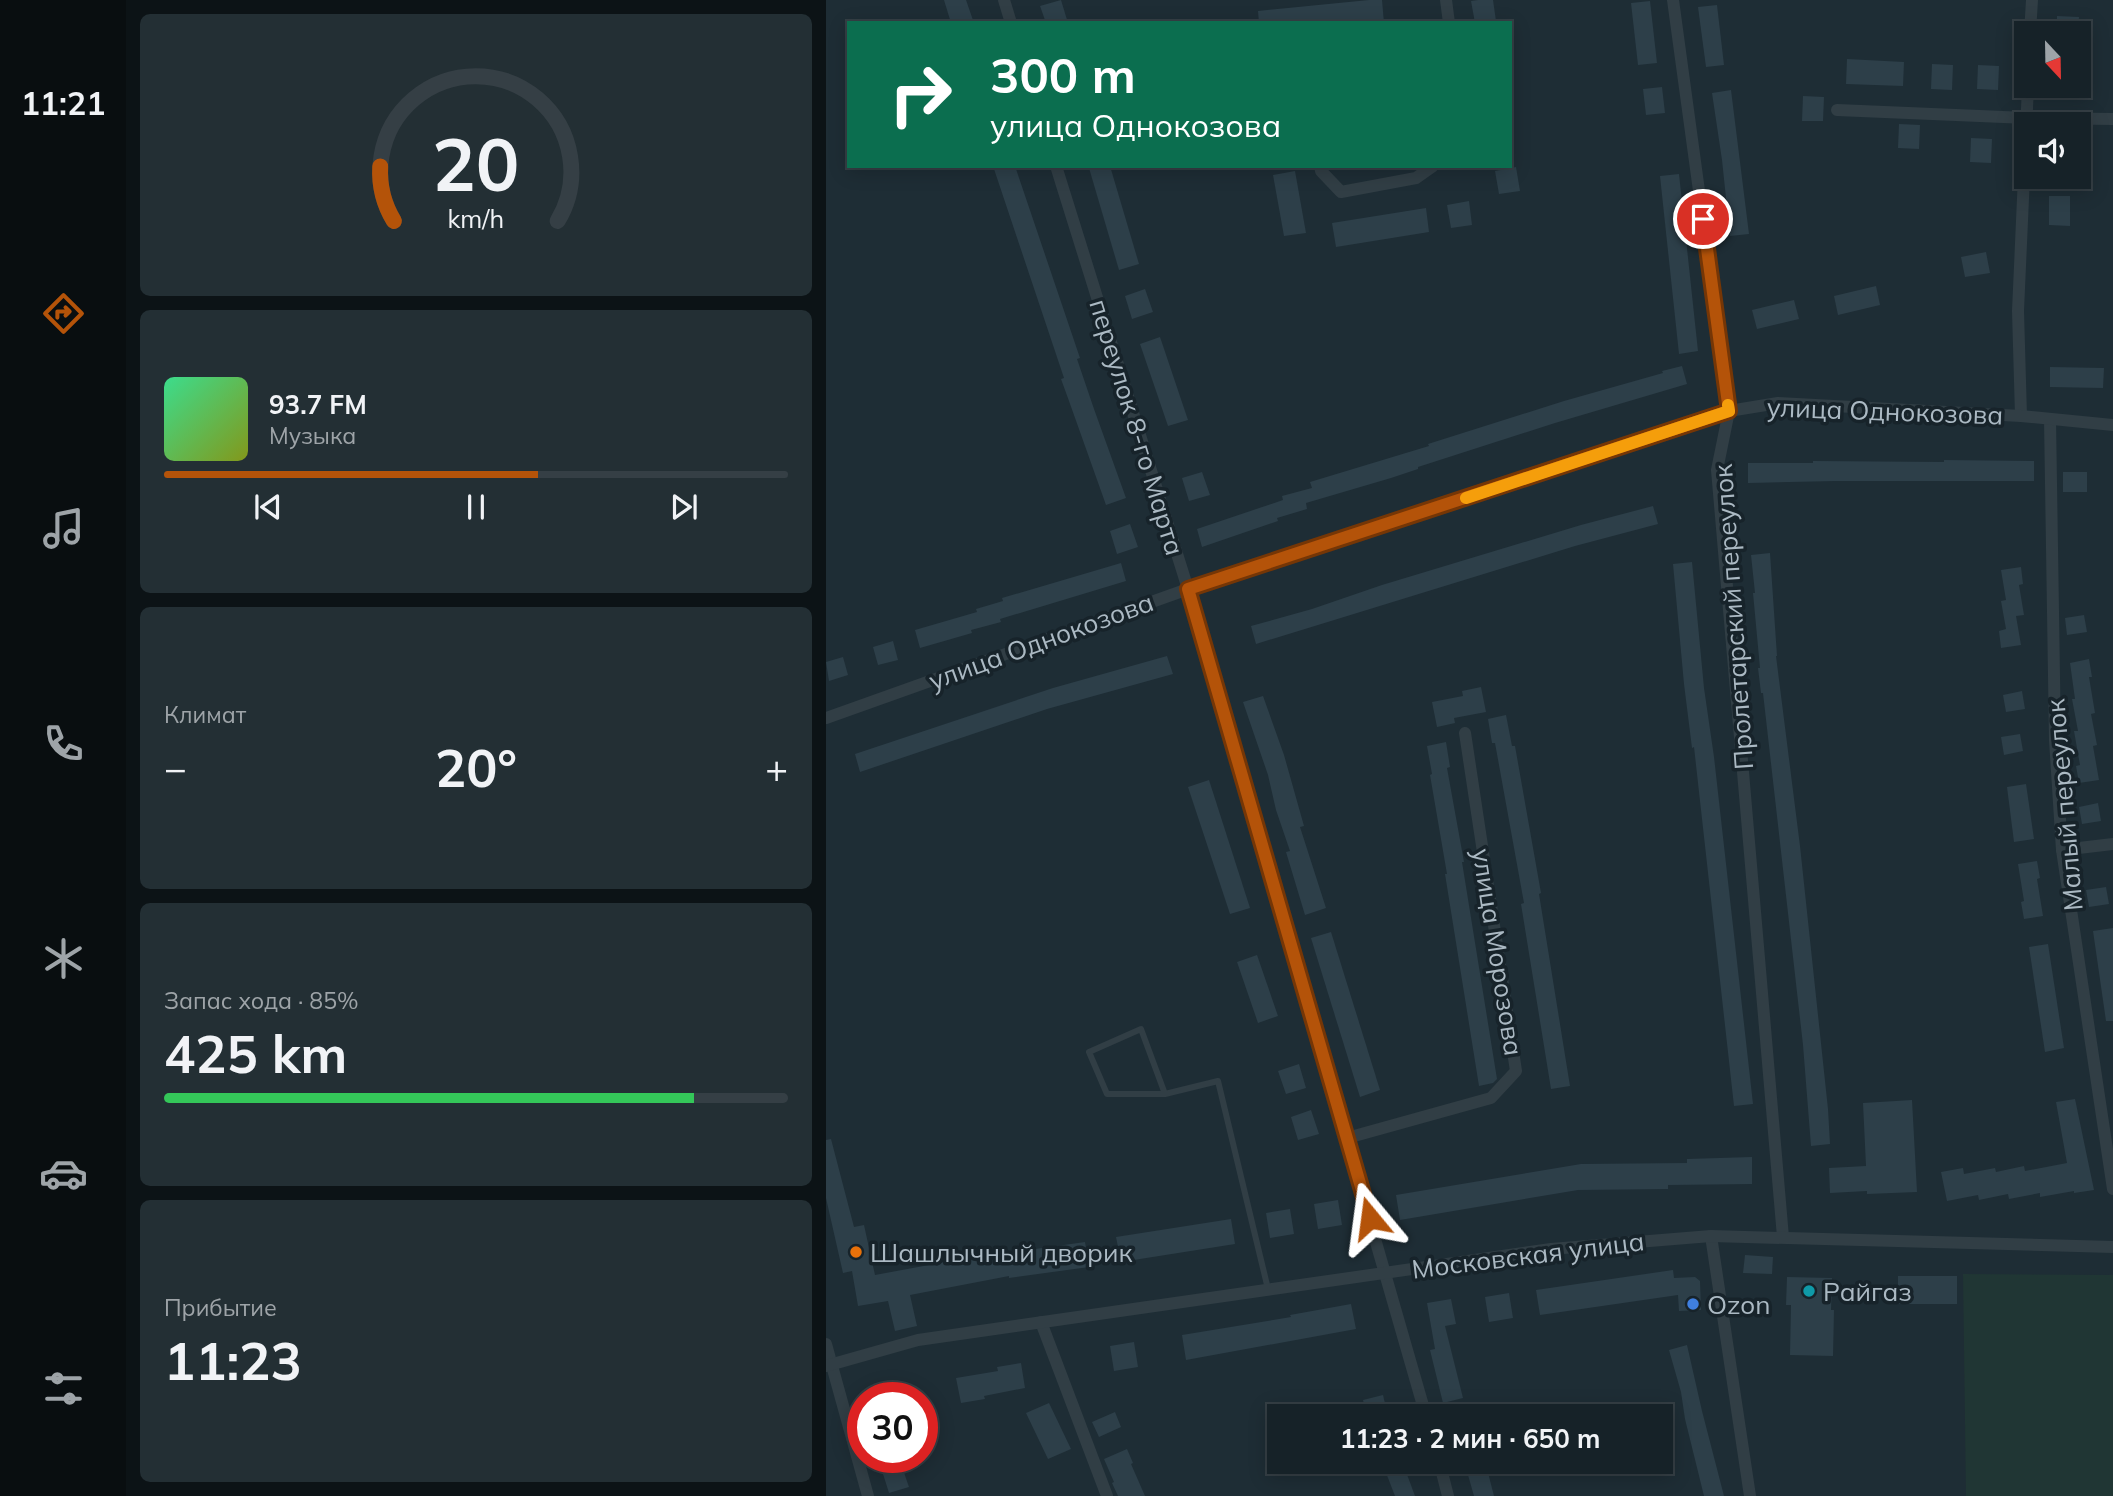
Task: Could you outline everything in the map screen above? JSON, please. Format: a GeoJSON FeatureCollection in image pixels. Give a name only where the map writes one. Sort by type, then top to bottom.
{"type":"FeatureCollection","features":[{"type":"Feature","properties":{"kind":"street"},"geometry":{"type":"LineString","coordinates":[[1004,0],[1010,21]]}},
{"type":"Feature","properties":{"kind":"street"},"geometry":{"type":"LineString","coordinates":[[1446,0],[1449,21]]}},
{"type":"Feature","properties":{"kind":"street","name":"Пролетарский переулок"},"geometry":{"type":"LineString","coordinates":[[1673,0],[1729,411],[1717,470],[1783,1237]]}},
{"type":"Feature","properties":{"kind":"street"},"geometry":{"type":"LineString","coordinates":[[2031,21],[2032,0]]}},
{"type":"Feature","properties":{"kind":"street"},"geometry":{"type":"LineString","coordinates":[[1837,110],[2014,117]]}},
{"type":"Feature","properties":{"kind":"street"},"geometry":{"type":"LineString","coordinates":[[2091,119],[2113,119]]}},
{"type":"Feature","properties":{"kind":"street","name":"переулок 8-го Марта"},"geometry":{"type":"LineString","coordinates":[[1057,168],[1188,589],[1423,1404]]}},
{"type":"Feature","properties":{"kind":"street"},"geometry":{"type":"LineString","coordinates":[[1320,168],[1341,192],[1416,178],[1430,168]]}},
{"type":"Feature","properties":{"kind":"street"},"geometry":{"type":"LineString","coordinates":[[2021,416],[2018,311],[2023,189]]}},
{"type":"Feature","properties":{"kind":"street","name":"улица Однокозова"},"geometry":{"type":"LineString","coordinates":[[826,718],[1188,589],[1729,411],[1778,402],[2021,416],[2113,425]]}},
{"type":"Feature","properties":{"kind":"street","name":"Малый переулок"},"geometry":{"type":"LineString","coordinates":[[2050,419],[2055,740],[2062,850],[2113,1189]]}},
{"type":"Feature","properties":{"kind":"street","name":"улица Морозова"},"geometry":{"type":"LineString","coordinates":[[1347,1138],[1491,1098],[1516,1071],[1465,733]]}},
{"type":"Feature","properties":{"kind":"street"},"geometry":{"type":"LineString","coordinates":[[2062,850],[2113,844]]}},
{"type":"Feature","properties":{"kind":"street"},"geometry":{"type":"LineString","coordinates":[[1711,1236],[1750,1496]]}},
{"type":"Feature","properties":{"kind":"street","name":"Московская улица"},"geometry":{"type":"LineString","coordinates":[[829,1365],[918,1340],[1551,1249],[1711,1236],[2113,1247]]}},
{"type":"Feature","properties":{"kind":"street"},"geometry":{"type":"LineString","coordinates":[[1041,1322],[1107,1496]]}},
{"type":"Feature","properties":{"kind":"street"},"geometry":{"type":"LineString","coordinates":[[826,1344],[829,1365],[868,1496]]}},
{"type":"Feature","properties":{"kind":"street"},"geometry":{"type":"LineString","coordinates":[[1442,1474],[1448,1496]]}},
{"type":"Feature","properties":{"kind":"lane"},"geometry":{"type":"LineString","coordinates":[[1165,1094],[1141,1029],[1089,1052],[1107,1094],[1165,1094],[1218,1081],[1268,1289]]}},
{"type":"Feature","properties":{"kind":"green space"},"geometry":{"type":"Polygon","coordinates":[[[1963,1274],[2113,1275],[2113,1496],[1966,1496],[1963,1274]]]}},
{"type":"Feature","properties":{"kind":"building"},"geometry":{"type":"Polygon","coordinates":[[[944,0],[966,0],[973,21],[950,21],[944,0]]]}},
{"type":"Feature","properties":{"kind":"building"},"geometry":{"type":"Polygon","coordinates":[[[1061,0],[1067,21],[1045,21],[1040,6],[1061,0]]]}},
{"type":"Feature","properties":{"kind":"building"},"geometry":{"type":"Polygon","coordinates":[[[1382,0],[1384,21],[1259,21],[1258,11],[1382,0]]]}},
{"type":"Feature","properties":{"kind":"building"},"geometry":{"type":"Polygon","coordinates":[[[1493,0],[1496,21],[1475,21],[1471,1],[1493,0]]]}},
{"type":"Feature","properties":{"kind":"building"},"geometry":{"type":"Polygon","coordinates":[[[1650,1],[1657,63],[1638,65],[1631,3],[1650,1]]]}},
{"type":"Feature","properties":{"kind":"building"},"geometry":{"type":"Polygon","coordinates":[[[1717,5],[1724,65],[1706,67],[1698,7],[1717,5]]]}},
{"type":"Feature","properties":{"kind":"building"},"geometry":{"type":"Polygon","coordinates":[[[2057,16],[2079,17],[2079,21],[2057,21],[2057,16]]]}},
{"type":"Feature","properties":{"kind":"building"},"geometry":{"type":"Polygon","coordinates":[[[1847,59],[1904,62],[1903,86],[1846,84],[1847,59]]]}},
{"type":"Feature","properties":{"kind":"building"},"geometry":{"type":"Polygon","coordinates":[[[1932,64],[1953,65],[1952,90],[1931,89],[1932,64]]]}},
{"type":"Feature","properties":{"kind":"building"},"geometry":{"type":"Polygon","coordinates":[[[1978,65],[1999,66],[1998,90],[1977,89],[1978,65]]]}},
{"type":"Feature","properties":{"kind":"building"},"geometry":{"type":"Polygon","coordinates":[[[1662,87],[1665,113],[1646,115],[1643,89],[1662,87]]]}},
{"type":"Feature","properties":{"kind":"building"},"geometry":{"type":"Polygon","coordinates":[[[1731,90],[1749,234],[1730,236],[1712,93],[1731,90]]]}},
{"type":"Feature","properties":{"kind":"building"},"geometry":{"type":"Polygon","coordinates":[[[1803,96],[1824,97],[1823,121],[1802,121],[1803,96]]]}},
{"type":"Feature","properties":{"kind":"building"},"geometry":{"type":"Polygon","coordinates":[[[1899,124],[1920,125],[1919,149],[1898,148],[1899,124]]]}},
{"type":"Feature","properties":{"kind":"building"},"geometry":{"type":"Polygon","coordinates":[[[1971,138],[1992,139],[1991,163],[1970,162],[1971,138]]]}},
{"type":"Feature","properties":{"kind":"building"},"geometry":{"type":"Polygon","coordinates":[[[1516,167],[1520,191],[1499,194],[1495,171],[1516,167]]]}},
{"type":"Feature","properties":{"kind":"building"},"geometry":{"type":"Polygon","coordinates":[[[994,168],[1016,168],[1080,358],[1077,359],[1126,498],[1106,505],[1061,379],[1064,378],[994,168]]]}},
{"type":"Feature","properties":{"kind":"building"},"geometry":{"type":"Polygon","coordinates":[[[1089,168],[1111,168],[1139,264],[1119,270],[1089,168]]]}},
{"type":"Feature","properties":{"kind":"building"},"geometry":{"type":"Polygon","coordinates":[[[1295,171],[1306,233],[1284,236],[1273,175],[1295,171]]]}},
{"type":"Feature","properties":{"kind":"building"},"geometry":{"type":"Polygon","coordinates":[[[1679,174],[1698,351],[1679,354],[1660,176],[1679,174]]]}},
{"type":"Feature","properties":{"kind":"building"},"geometry":{"type":"Polygon","coordinates":[[[2049,196],[2070,196],[2070,226],[2049,225],[2049,196]]]}},
{"type":"Feature","properties":{"kind":"building"},"geometry":{"type":"Polygon","coordinates":[[[1469,201],[1472,225],[1451,228],[1447,205],[1469,201]]]}},
{"type":"Feature","properties":{"kind":"building"},"geometry":{"type":"Polygon","coordinates":[[[1426,208],[1429,232],[1336,247],[1332,223],[1426,208]]]}},
{"type":"Feature","properties":{"kind":"building"},"geometry":{"type":"Polygon","coordinates":[[[1986,252],[1990,273],[1965,277],[1961,257],[1986,252]]]}},
{"type":"Feature","properties":{"kind":"building"},"geometry":{"type":"Polygon","coordinates":[[[1876,286],[1880,305],[1838,315],[1834,296],[1876,286]]]}},
{"type":"Feature","properties":{"kind":"building"},"geometry":{"type":"Polygon","coordinates":[[[1145,289],[1153,312],[1132,319],[1125,296],[1145,289]]]}},
{"type":"Feature","properties":{"kind":"building"},"geometry":{"type":"Polygon","coordinates":[[[1794,300],[1799,319],[1757,329],[1752,310],[1794,300]]]}},
{"type":"Feature","properties":{"kind":"building"},"geometry":{"type":"Polygon","coordinates":[[[1160,337],[1188,420],[1168,426],[1140,344],[1160,337]]]}},
{"type":"Feature","properties":{"kind":"building"},"geometry":{"type":"Polygon","coordinates":[[[1682,366],[1687,384],[1555,423],[1391,478],[1306,503],[1307,509],[1202,547],[1197,529],[1283,500],[1282,496],[1312,488],[1310,482],[1682,366]]]}},
{"type":"Feature","properties":{"kind":"building"},"geometry":{"type":"Polygon","coordinates":[[[2050,367],[2104,368],[2103,388],[2050,387],[2050,367]]]}},
{"type":"Feature","properties":{"kind":"building"},"geometry":{"type":"Polygon","coordinates":[[[2034,461],[2034,481],[1748,483],[1748,463],[2034,461]]]}},
{"type":"Feature","properties":{"kind":"building"},"geometry":{"type":"Polygon","coordinates":[[[1202,472],[1210,495],[1189,501],[1182,478],[1202,472]]]}},
{"type":"Feature","properties":{"kind":"building"},"geometry":{"type":"Polygon","coordinates":[[[2063,472],[2087,472],[2087,492],[2063,492],[2063,472]]]}},
{"type":"Feature","properties":{"kind":"building"},"geometry":{"type":"Polygon","coordinates":[[[1653,506],[1658,524],[1575,546],[1256,644],[1251,626],[1581,525],[1653,506]]]}},
{"type":"Feature","properties":{"kind":"building"},"geometry":{"type":"Polygon","coordinates":[[[1130,524],[1138,547],[1117,554],[1110,531],[1130,524]]]}},
{"type":"Feature","properties":{"kind":"building"},"geometry":{"type":"Polygon","coordinates":[[[1770,553],[1776,656],[1800,846],[1828,1109],[1830,1144],[1811,1146],[1803,1045],[1758,668],[1751,555],[1770,553]]]}},
{"type":"Feature","properties":{"kind":"building"},"geometry":{"type":"Polygon","coordinates":[[[1692,562],[1704,688],[1753,1104],[1734,1106],[1694,747],[1692,748],[1684,684],[1673,564],[1692,562]]]}},
{"type":"Feature","properties":{"kind":"building"},"geometry":{"type":"Polygon","coordinates":[[[1121,563],[1126,581],[1000,619],[1001,622],[971,630],[972,633],[920,648],[915,630],[977,612],[976,609],[1003,601],[1002,598],[1121,563]]]}},
{"type":"Feature","properties":{"kind":"building"},"geometry":{"type":"Polygon","coordinates":[[[2021,567],[2023,584],[2019,585],[2024,615],[2016,616],[2021,645],[2001,648],[1999,631],[2006,629],[2001,601],[2006,600],[2001,570],[2021,567]]]}},
{"type":"Feature","properties":{"kind":"building"},"geometry":{"type":"Polygon","coordinates":[[[2084,615],[2087,632],[2067,635],[2065,618],[2084,615]]]}},
{"type":"Feature","properties":{"kind":"building"},"geometry":{"type":"Polygon","coordinates":[[[893,641],[898,660],[878,665],[873,647],[893,641]]]}},
{"type":"Feature","properties":{"kind":"building"},"geometry":{"type":"Polygon","coordinates":[[[1167,656],[1173,674],[1047,709],[860,772],[855,754],[1053,688],[1167,656]]]}},
{"type":"Feature","properties":{"kind":"building"},"geometry":{"type":"Polygon","coordinates":[[[843,657],[848,675],[829,681],[826,662],[843,657]]]}},
{"type":"Feature","properties":{"kind":"building"},"geometry":{"type":"Polygon","coordinates":[[[2089,659],[2095,713],[2091,714],[2097,745],[2093,746],[2099,780],[2079,783],[2076,766],[2080,765],[2074,731],[2078,731],[2072,699],[2075,699],[2070,663],[2089,659]]]}},
{"type":"Feature","properties":{"kind":"building"},"geometry":{"type":"Polygon","coordinates":[[[1481,687],[1486,712],[1454,718],[1455,723],[1437,727],[1432,702],[1463,696],[1462,691],[1481,687]]]}},
{"type":"Feature","properties":{"kind":"building"},"geometry":{"type":"Polygon","coordinates":[[[2022,691],[2025,709],[2006,712],[2003,695],[2022,691]]]}},
{"type":"Feature","properties":{"kind":"building"},"geometry":{"type":"Polygon","coordinates":[[[1263,696],[1284,755],[1304,826],[1300,827],[1326,908],[1305,915],[1286,852],[1290,851],[1268,775],[1243,702],[1263,696]]]}},
{"type":"Feature","properties":{"kind":"building"},"geometry":{"type":"Polygon","coordinates":[[[1506,715],[1512,746],[1515,746],[1541,893],[1539,894],[1570,1086],[1551,1089],[1521,904],[1524,903],[1495,743],[1492,743],[1488,719],[1506,715]]]}},
{"type":"Feature","properties":{"kind":"building"},"geometry":{"type":"Polygon","coordinates":[[[2020,734],[2023,751],[2004,755],[2001,737],[2020,734]]]}},
{"type":"Feature","properties":{"kind":"building"},"geometry":{"type":"Polygon","coordinates":[[[1446,742],[1450,767],[1447,768],[1497,1079],[1493,1083],[1479,1086],[1427,746],[1446,742]]]}},
{"type":"Feature","properties":{"kind":"building"},"geometry":{"type":"Polygon","coordinates":[[[1209,780],[1250,908],[1230,914],[1188,787],[1209,780]]]}},
{"type":"Feature","properties":{"kind":"building"},"geometry":{"type":"Polygon","coordinates":[[[2026,784],[2034,839],[2014,842],[2007,787],[2026,784]]]}},
{"type":"Feature","properties":{"kind":"building"},"geometry":{"type":"Polygon","coordinates":[[[2098,803],[2101,821],[2082,824],[2079,807],[2098,803]]]}},
{"type":"Feature","properties":{"kind":"building"},"geometry":{"type":"Polygon","coordinates":[[[2037,861],[2043,916],[2024,919],[2018,864],[2037,861]]]}},
{"type":"Feature","properties":{"kind":"building"},"geometry":{"type":"Polygon","coordinates":[[[2106,887],[2109,904],[2089,907],[2086,890],[2106,887]]]}},
{"type":"Feature","properties":{"kind":"building"},"geometry":{"type":"Polygon","coordinates":[[[2113,928],[2113,1021],[2106,1021],[2093,931],[2113,928]]]}},
{"type":"Feature","properties":{"kind":"building"},"geometry":{"type":"Polygon","coordinates":[[[1331,932],[1380,1090],[1360,1097],[1311,938],[1331,932]]]}},
{"type":"Feature","properties":{"kind":"building"},"geometry":{"type":"Polygon","coordinates":[[[2048,944],[2064,1048],[2045,1052],[2029,947],[2048,944]]]}},
{"type":"Feature","properties":{"kind":"building"},"geometry":{"type":"Polygon","coordinates":[[[1257,955],[1278,1016],[1258,1023],[1237,962],[1257,955]]]}},
{"type":"Feature","properties":{"kind":"building"},"geometry":{"type":"Polygon","coordinates":[[[1299,1064],[1306,1088],[1286,1094],[1278,1071],[1299,1064]]]}},
{"type":"Feature","properties":{"kind":"building"},"geometry":{"type":"Polygon","coordinates":[[[2075,1099],[2094,1190],[2040,1197],[2040,1193],[2009,1199],[2008,1194],[1979,1200],[1978,1195],[1947,1201],[1941,1172],[1963,1168],[1964,1174],[1995,1168],[1996,1172],[2024,1166],[2025,1171],[2067,1163],[2056,1102],[2075,1099]]]}},
{"type":"Feature","properties":{"kind":"building"},"geometry":{"type":"Polygon","coordinates":[[[1912,1100],[1917,1192],[1830,1193],[1829,1168],[1866,1166],[1863,1103],[1912,1100]]]}},
{"type":"Feature","properties":{"kind":"building"},"geometry":{"type":"Polygon","coordinates":[[[1311,1110],[1319,1134],[1298,1140],[1291,1117],[1311,1110]]]}},
{"type":"Feature","properties":{"kind":"building"},"geometry":{"type":"Polygon","coordinates":[[[831,1139],[854,1227],[864,1225],[875,1275],[999,1252],[1085,1242],[1089,1267],[1009,1276],[910,1295],[917,1326],[895,1331],[888,1301],[858,1306],[852,1271],[843,1273],[826,1198],[826,1140],[831,1139]]]}},
{"type":"Feature","properties":{"kind":"building"},"geometry":{"type":"Polygon","coordinates":[[[1752,1157],[1752,1184],[1668,1185],[1668,1189],[1578,1190],[1400,1220],[1396,1195],[1581,1164],[1687,1163],[1687,1159],[1752,1157]]]}},
{"type":"Feature","properties":{"kind":"building"},"geometry":{"type":"Polygon","coordinates":[[[1338,1200],[1342,1225],[1318,1229],[1314,1204],[1338,1200]]]}},
{"type":"Feature","properties":{"kind":"building"},"geometry":{"type":"Polygon","coordinates":[[[1290,1209],[1294,1234],[1270,1238],[1266,1213],[1290,1209]]]}},
{"type":"Feature","properties":{"kind":"building"},"geometry":{"type":"Polygon","coordinates":[[[1231,1219],[1235,1244],[1121,1262],[1116,1237],[1231,1219]]]}},
{"type":"Feature","properties":{"kind":"building"},"geometry":{"type":"Polygon","coordinates":[[[1745,1255],[1773,1257],[1772,1274],[1743,1273],[1745,1255]]]}},
{"type":"Feature","properties":{"kind":"building"},"geometry":{"type":"Polygon","coordinates":[[[1673,1270],[1674,1278],[1695,1277],[1700,1281],[1701,1310],[1679,1311],[1678,1295],[1540,1315],[1536,1290],[1673,1270]]]}},
{"type":"Feature","properties":{"kind":"building"},"geometry":{"type":"Polygon","coordinates":[[[1898,1276],[1957,1276],[1957,1304],[1898,1304],[1898,1276]]]}},
{"type":"Feature","properties":{"kind":"building"},"geometry":{"type":"Polygon","coordinates":[[[1787,1277],[1832,1278],[1833,1356],[1790,1355],[1791,1305],[1786,1305],[1787,1277]]]}},
{"type":"Feature","properties":{"kind":"building"},"geometry":{"type":"Polygon","coordinates":[[[1509,1293],[1513,1318],[1489,1322],[1485,1297],[1509,1293]]]}},
{"type":"Feature","properties":{"kind":"building"},"geometry":{"type":"Polygon","coordinates":[[[1451,1299],[1456,1324],[1445,1326],[1463,1398],[1443,1403],[1430,1350],[1435,1349],[1427,1303],[1451,1299]]]}},
{"type":"Feature","properties":{"kind":"building"},"geometry":{"type":"Polygon","coordinates":[[[1351,1304],[1356,1329],[1186,1360],[1182,1335],[1351,1304]]]}},
{"type":"Feature","properties":{"kind":"building"},"geometry":{"type":"Polygon","coordinates":[[[1134,1342],[1138,1367],[1114,1371],[1110,1346],[1134,1342]]]}},
{"type":"Feature","properties":{"kind":"building"},"geometry":{"type":"Polygon","coordinates":[[[1687,1345],[1724,1496],[1704,1496],[1685,1419],[1681,1392],[1669,1350],[1687,1345]]]}},
{"type":"Feature","properties":{"kind":"building"},"geometry":{"type":"Polygon","coordinates":[[[1021,1363],[1025,1388],[961,1403],[956,1378],[998,1371],[997,1367],[1021,1363]]]}},
{"type":"Feature","properties":{"kind":"building"},"geometry":{"type":"Polygon","coordinates":[[[1383,1395],[1385,1404],[1364,1404],[1363,1400],[1383,1395]]]}},
{"type":"Feature","properties":{"kind":"building"},"geometry":{"type":"Polygon","coordinates":[[[1049,1403],[1071,1449],[1048,1459],[1026,1413],[1049,1403]]]}},
{"type":"Feature","properties":{"kind":"building"},"geometry":{"type":"Polygon","coordinates":[[[1115,1412],[1121,1427],[1099,1437],[1092,1422],[1115,1412]]]}},
{"type":"Feature","properties":{"kind":"building"},"geometry":{"type":"Polygon","coordinates":[[[1127,1449],[1145,1496],[1118,1496],[1112,1483],[1114,1482],[1104,1459],[1127,1449]]]}},
{"type":"Feature","properties":{"kind":"building"},"geometry":{"type":"Polygon","coordinates":[[[883,1473],[904,1473],[909,1487],[889,1493],[883,1473]]]}},
{"type":"Feature","properties":{"kind":"building"},"geometry":{"type":"Polygon","coordinates":[[[1386,1474],[1407,1474],[1415,1496],[1395,1496],[1386,1474]]]}},
{"type":"Feature","properties":{"kind":"building"},"geometry":{"type":"Polygon","coordinates":[[[1468,1474],[1488,1474],[1494,1496],[1474,1496],[1468,1474]]]}},
{"type":"Feature","properties":{"kind":"slow traffic"},"geometry":{"type":"LineString","coordinates":[[1466,498],[1729,411],[1728,405]]}},
{"type":"Feature","properties":{"kind":"place","name":"Шашлычный дворик"},"geometry":{"type":"Point","coordinates":[856,1252]}},
{"type":"Feature","properties":{"kind":"place","name":"Райгаз"},"geometry":{"type":"Point","coordinates":[1809,1291]}},
{"type":"Feature","properties":{"kind":"place","name":"Ozon"},"geometry":{"type":"Point","coordinates":[1693,1304]}},
{"type":"Feature","properties":{"kind":"route"},"geometry":{"type":"LineString","coordinates":[[1370,1218],[1188,589],[1729,411],[1703,219]]}}]}
